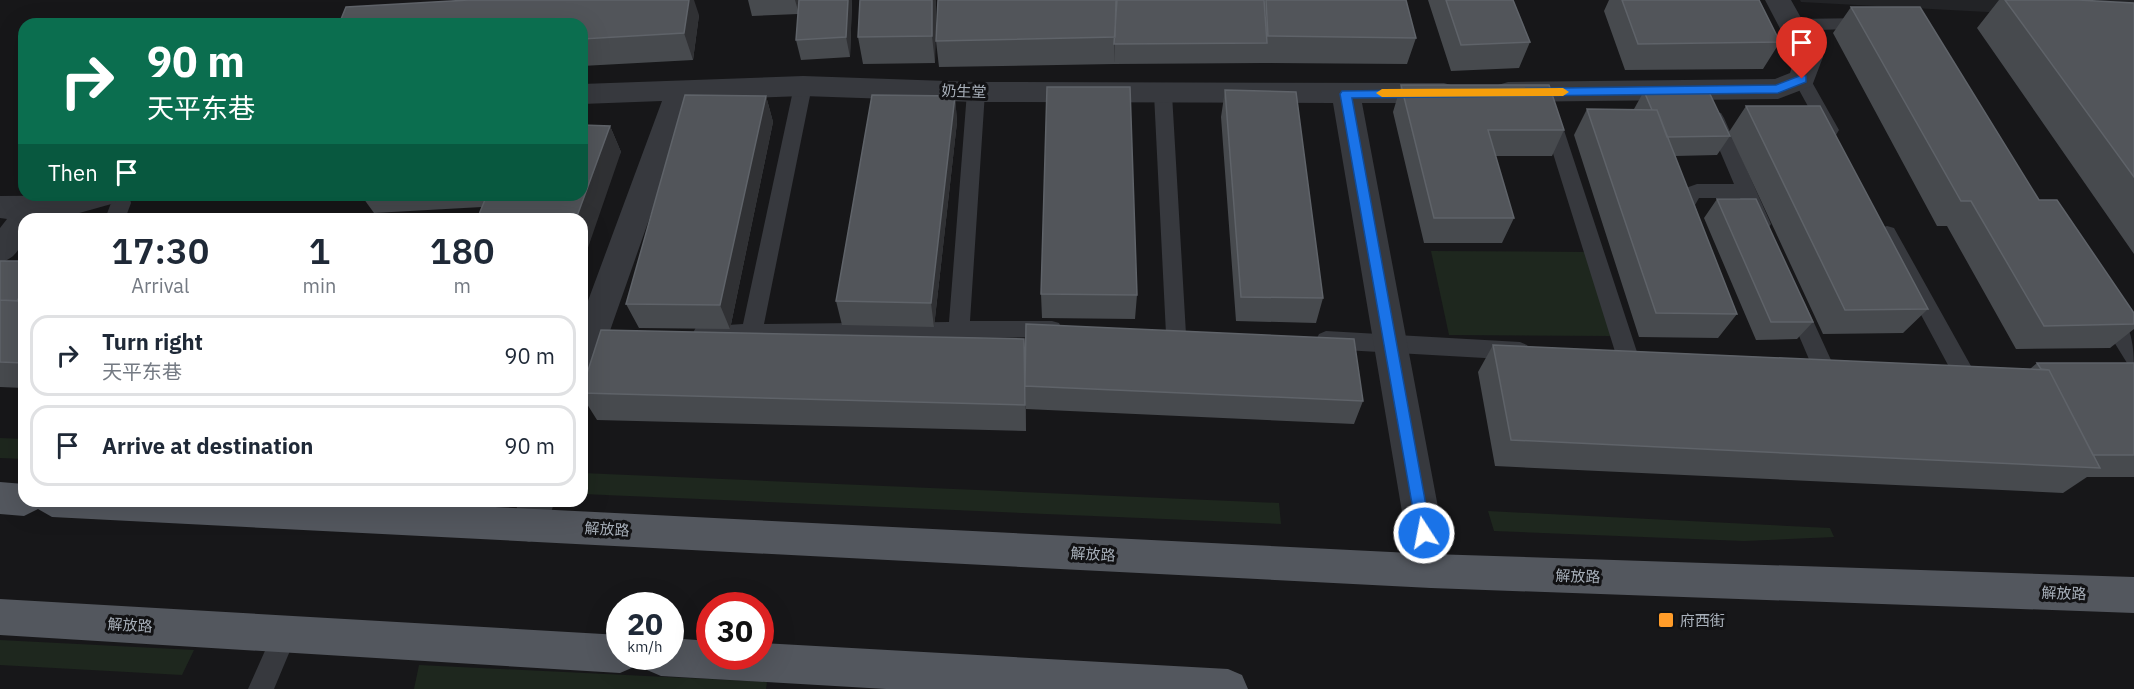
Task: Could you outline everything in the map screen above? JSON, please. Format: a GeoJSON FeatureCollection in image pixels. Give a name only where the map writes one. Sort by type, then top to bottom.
{"type":"FeatureCollection","features":[{"type":"Feature","properties":{"kind":"main road"},"geometry":{"type":"LineString","coordinates":[[0,498],[18,500]]}},
{"type":"Feature","properties":{"kind":"main road","name":"解放路"},"geometry":{"type":"LineString","coordinates":[[292,507],[533,513],[1431,571],[2134,595]]}},
{"type":"Feature","properties":{"kind":"main road","name":"解放路"},"geometry":{"type":"LineString","coordinates":[[0,617],[606,653]]}},
{"type":"Feature","properties":{"kind":"main road"},"geometry":{"type":"LineString","coordinates":[[684,660],[822,677],[1228,689]]}},
{"type":"Feature","properties":{"kind":"street"},"geometry":{"type":"LineString","coordinates":[[1778,0],[1809,57],[1802,79]]}},
{"type":"Feature","properties":{"kind":"street","name":"奶生堂"},"geometry":{"type":"LineString","coordinates":[[588,94],[803,86],[976,92],[1163,94],[1479,93],[1778,89],[1802,79]]}},
{"type":"Feature","properties":{"kind":"street"},"geometry":{"type":"LineString","coordinates":[[596,343],[680,90]]}},
{"type":"Feature","properties":{"kind":"street"},"geometry":{"type":"LineString","coordinates":[[1346,94],[1431,571]]}},
{"type":"Feature","properties":{"kind":"street"},"geometry":{"type":"LineString","coordinates":[[0,207],[54,209],[88,201]]}},
{"type":"Feature","properties":{"kind":"street"},"geometry":{"type":"LineString","coordinates":[[28,213],[32,208]]}},
{"type":"Feature","properties":{"kind":"street"},"geometry":{"type":"LineString","coordinates":[[0,251],[18,227]]}},
{"type":"Feature","properties":{"kind":"lane"},"geometry":{"type":"LineString","coordinates":[[1793,25],[1888,24]]}},
{"type":"Feature","properties":{"kind":"lane"},"geometry":{"type":"LineString","coordinates":[[1802,79],[1837,143]]}},
{"type":"Feature","properties":{"kind":"lane"},"geometry":{"type":"LineString","coordinates":[[752,332],[803,86]]}},
{"type":"Feature","properties":{"kind":"lane"},"geometry":{"type":"LineString","coordinates":[[1704,90],[1770,244]]}},
{"type":"Feature","properties":{"kind":"lane"},"geometry":{"type":"LineString","coordinates":[[959,329],[976,92]]}},
{"type":"Feature","properties":{"kind":"lane"},"geometry":{"type":"LineString","coordinates":[[1542,92],[1628,358]]}},
{"type":"Feature","properties":{"kind":"lane"},"geometry":{"type":"LineString","coordinates":[[1163,94],[1176,334]]}},
{"type":"Feature","properties":{"kind":"lane"},"geometry":{"type":"LineString","coordinates":[[1697,238],[1685,205],[1687,195],[1697,191],[1746,190]]}},
{"type":"Feature","properties":{"kind":"lane"},"geometry":{"type":"LineString","coordinates":[[1877,216],[1953,373],[1986,372]]}},
{"type":"Feature","properties":{"kind":"lane"},"geometry":{"type":"LineString","coordinates":[[1788,286],[1825,371]]}},
{"type":"Feature","properties":{"kind":"lane"},"geometry":{"type":"LineString","coordinates":[[2097,298],[2130,367]]}},
{"type":"Feature","properties":{"kind":"lane"},"geometry":{"type":"LineString","coordinates":[[684,333],[959,329],[1071,330]]}},
{"type":"Feature","properties":{"kind":"lane"},"geometry":{"type":"LineString","coordinates":[[1152,333],[1199,335]]}},
{"type":"Feature","properties":{"kind":"lane"},"geometry":{"type":"LineString","coordinates":[[1301,339],[1389,342],[1535,352]]}},
{"type":"Feature","properties":{"kind":"lane"},"geometry":{"type":"LineString","coordinates":[[1605,356],[1651,359]]}},
{"type":"Feature","properties":{"kind":"lane"},"geometry":{"type":"LineString","coordinates":[[1802,369],[1847,372]]}},
{"type":"Feature","properties":{"kind":"lane"},"geometry":{"type":"LineString","coordinates":[[261,689],[285,634]]}},
{"type":"Feature","properties":{"kind":"shaded area"},"geometry":{"type":"Polygon","coordinates":[[[1800,0],[2134,0],[2134,20],[1801,2],[1800,0]]]}},
{"type":"Feature","properties":{"kind":"shaded area"},"geometry":{"type":"Polygon","coordinates":[[[1431,251],[1585,252],[1612,336],[1449,335],[1431,251]]]}},
{"type":"Feature","properties":{"kind":"shaded area"},"geometry":{"type":"Polygon","coordinates":[[[0,438],[18,439],[18,459],[0,458],[0,438]]]}},
{"type":"Feature","properties":{"kind":"shaded area"},"geometry":{"type":"Polygon","coordinates":[[[588,473],[1279,503],[1281,524],[588,494],[588,473]]]}},
{"type":"Feature","properties":{"kind":"shaded area"},"geometry":{"type":"Polygon","coordinates":[[[1488,511],[1830,528],[1834,537],[1744,541],[1494,531],[1488,511]]]}},
{"type":"Feature","properties":{"kind":"shaded area"},"geometry":{"type":"Polygon","coordinates":[[[0,640],[194,650],[182,675],[0,665],[0,640]]]}},
{"type":"Feature","properties":{"kind":"shaded area"},"geometry":{"type":"Polygon","coordinates":[[[419,665],[767,682],[766,689],[414,689],[419,665]]]}},
{"type":"Feature","properties":{"kind":"building"},"geometry":{"type":"Polygon","coordinates":[[[469,0],[689,0],[684,33],[588,39],[588,18],[341,18],[346,7],[469,0]]]}},
{"type":"Feature","properties":{"kind":"building"},"geometry":{"type":"Polygon","coordinates":[[[799,0],[848,0],[846,37],[796,40],[799,0]]]}},
{"type":"Feature","properties":{"kind":"building"},"geometry":{"type":"Polygon","coordinates":[[[860,0],[932,0],[932,36],[858,37],[860,0]]]}},
{"type":"Feature","properties":{"kind":"building"},"geometry":{"type":"Polygon","coordinates":[[[938,0],[1116,0],[1115,37],[936,41],[938,0]]]}},
{"type":"Feature","properties":{"kind":"building"},"geometry":{"type":"Polygon","coordinates":[[[1117,0],[1264,0],[1267,43],[1114,44],[1117,0]]]}},
{"type":"Feature","properties":{"kind":"building"},"geometry":{"type":"Polygon","coordinates":[[[1266,0],[1406,0],[1416,38],[1268,36],[1266,0]]]}},
{"type":"Feature","properties":{"kind":"building"},"geometry":{"type":"Polygon","coordinates":[[[1446,0],[1513,0],[1530,42],[1461,45],[1446,0]]]}},
{"type":"Feature","properties":{"kind":"building"},"geometry":{"type":"Polygon","coordinates":[[[1622,0],[1759,0],[1780,42],[1638,44],[1622,0]]]}},
{"type":"Feature","properties":{"kind":"building"},"geometry":{"type":"Polygon","coordinates":[[[2005,0],[2134,3],[2134,177],[2005,0]]]}},
{"type":"Feature","properties":{"kind":"building"},"geometry":{"type":"Polygon","coordinates":[[[1851,7],[1920,7],[2039,200],[2057,200],[2134,313],[2134,324],[2044,326],[1971,201],[1961,201],[1851,7]]]}},
{"type":"Feature","properties":{"kind":"building"},"geometry":{"type":"Polygon","coordinates":[[[1401,85],[1549,85],[1564,130],[1488,130],[1514,218],[1434,218],[1401,85]]]}},
{"type":"Feature","properties":{"kind":"building"},"geometry":{"type":"Polygon","coordinates":[[[1047,87],[1130,87],[1137,295],[1041,294],[1047,87]]]}},
{"type":"Feature","properties":{"kind":"building"},"geometry":{"type":"Polygon","coordinates":[[[1225,90],[1296,92],[1323,298],[1241,297],[1225,90]]]}},
{"type":"Feature","properties":{"kind":"building"},"geometry":{"type":"Polygon","coordinates":[[[1708,90],[1730,136],[1667,137],[1657,110],[1652,110],[1644,91],[1708,90]]]}},
{"type":"Feature","properties":{"kind":"building"},"geometry":{"type":"Polygon","coordinates":[[[685,95],[766,96],[720,305],[626,304],[685,95]]]}},
{"type":"Feature","properties":{"kind":"building"},"geometry":{"type":"Polygon","coordinates":[[[872,95],[955,96],[931,303],[836,301],[872,95]]]}},
{"type":"Feature","properties":{"kind":"building"},"geometry":{"type":"Polygon","coordinates":[[[1746,106],[1820,106],[1928,309],[1845,310],[1746,106]]]}},
{"type":"Feature","properties":{"kind":"building"},"geometry":{"type":"Polygon","coordinates":[[[1587,109],[1657,110],[1737,314],[1656,313],[1587,109]]]}},
{"type":"Feature","properties":{"kind":"building"},"geometry":{"type":"Polygon","coordinates":[[[588,125],[610,126],[588,186],[588,125]]]}},
{"type":"Feature","properties":{"kind":"building"},"geometry":{"type":"Polygon","coordinates":[[[1717,199],[1756,199],[1813,322],[1771,322],[1717,199]]]}},
{"type":"Feature","properties":{"kind":"building"},"geometry":{"type":"Polygon","coordinates":[[[484,201],[583,201],[578,213],[480,213],[484,201]]]}},
{"type":"Feature","properties":{"kind":"building"},"geometry":{"type":"Polygon","coordinates":[[[0,261],[18,261],[18,299],[0,300],[0,261]]]}},
{"type":"Feature","properties":{"kind":"building"},"geometry":{"type":"Polygon","coordinates":[[[0,300],[18,301],[18,363],[0,362],[0,300]]]}},
{"type":"Feature","properties":{"kind":"building"},"geometry":{"type":"Polygon","coordinates":[[[1026,324],[1354,339],[1363,401],[1025,386],[1026,324]]]}},
{"type":"Feature","properties":{"kind":"building"},"geometry":{"type":"Polygon","coordinates":[[[601,330],[1024,339],[1025,405],[588,393],[588,370],[601,330]]]}},
{"type":"Feature","properties":{"kind":"building"},"geometry":{"type":"Polygon","coordinates":[[[1493,345],[2049,370],[2100,468],[1511,440],[1493,345]]]}},
{"type":"Feature","properties":{"kind":"building"},"geometry":{"type":"Polygon","coordinates":[[[2037,363],[2134,363],[2134,455],[2093,455],[2049,370],[2041,369],[2037,363]]]}},
{"type":"Feature","properties":{"kind":"slow traffic"},"geometry":{"type":"LineString","coordinates":[[1382,93],[1563,92]]}},
{"type":"Feature","properties":{"kind":"place","name":"府西街"},"geometry":{"type":"Point","coordinates":[1666,620]}},
{"type":"Feature","properties":{"kind":"route"},"geometry":{"type":"LineString","coordinates":[[1424,533],[1346,94],[1778,89],[1802,79]]}}]}
